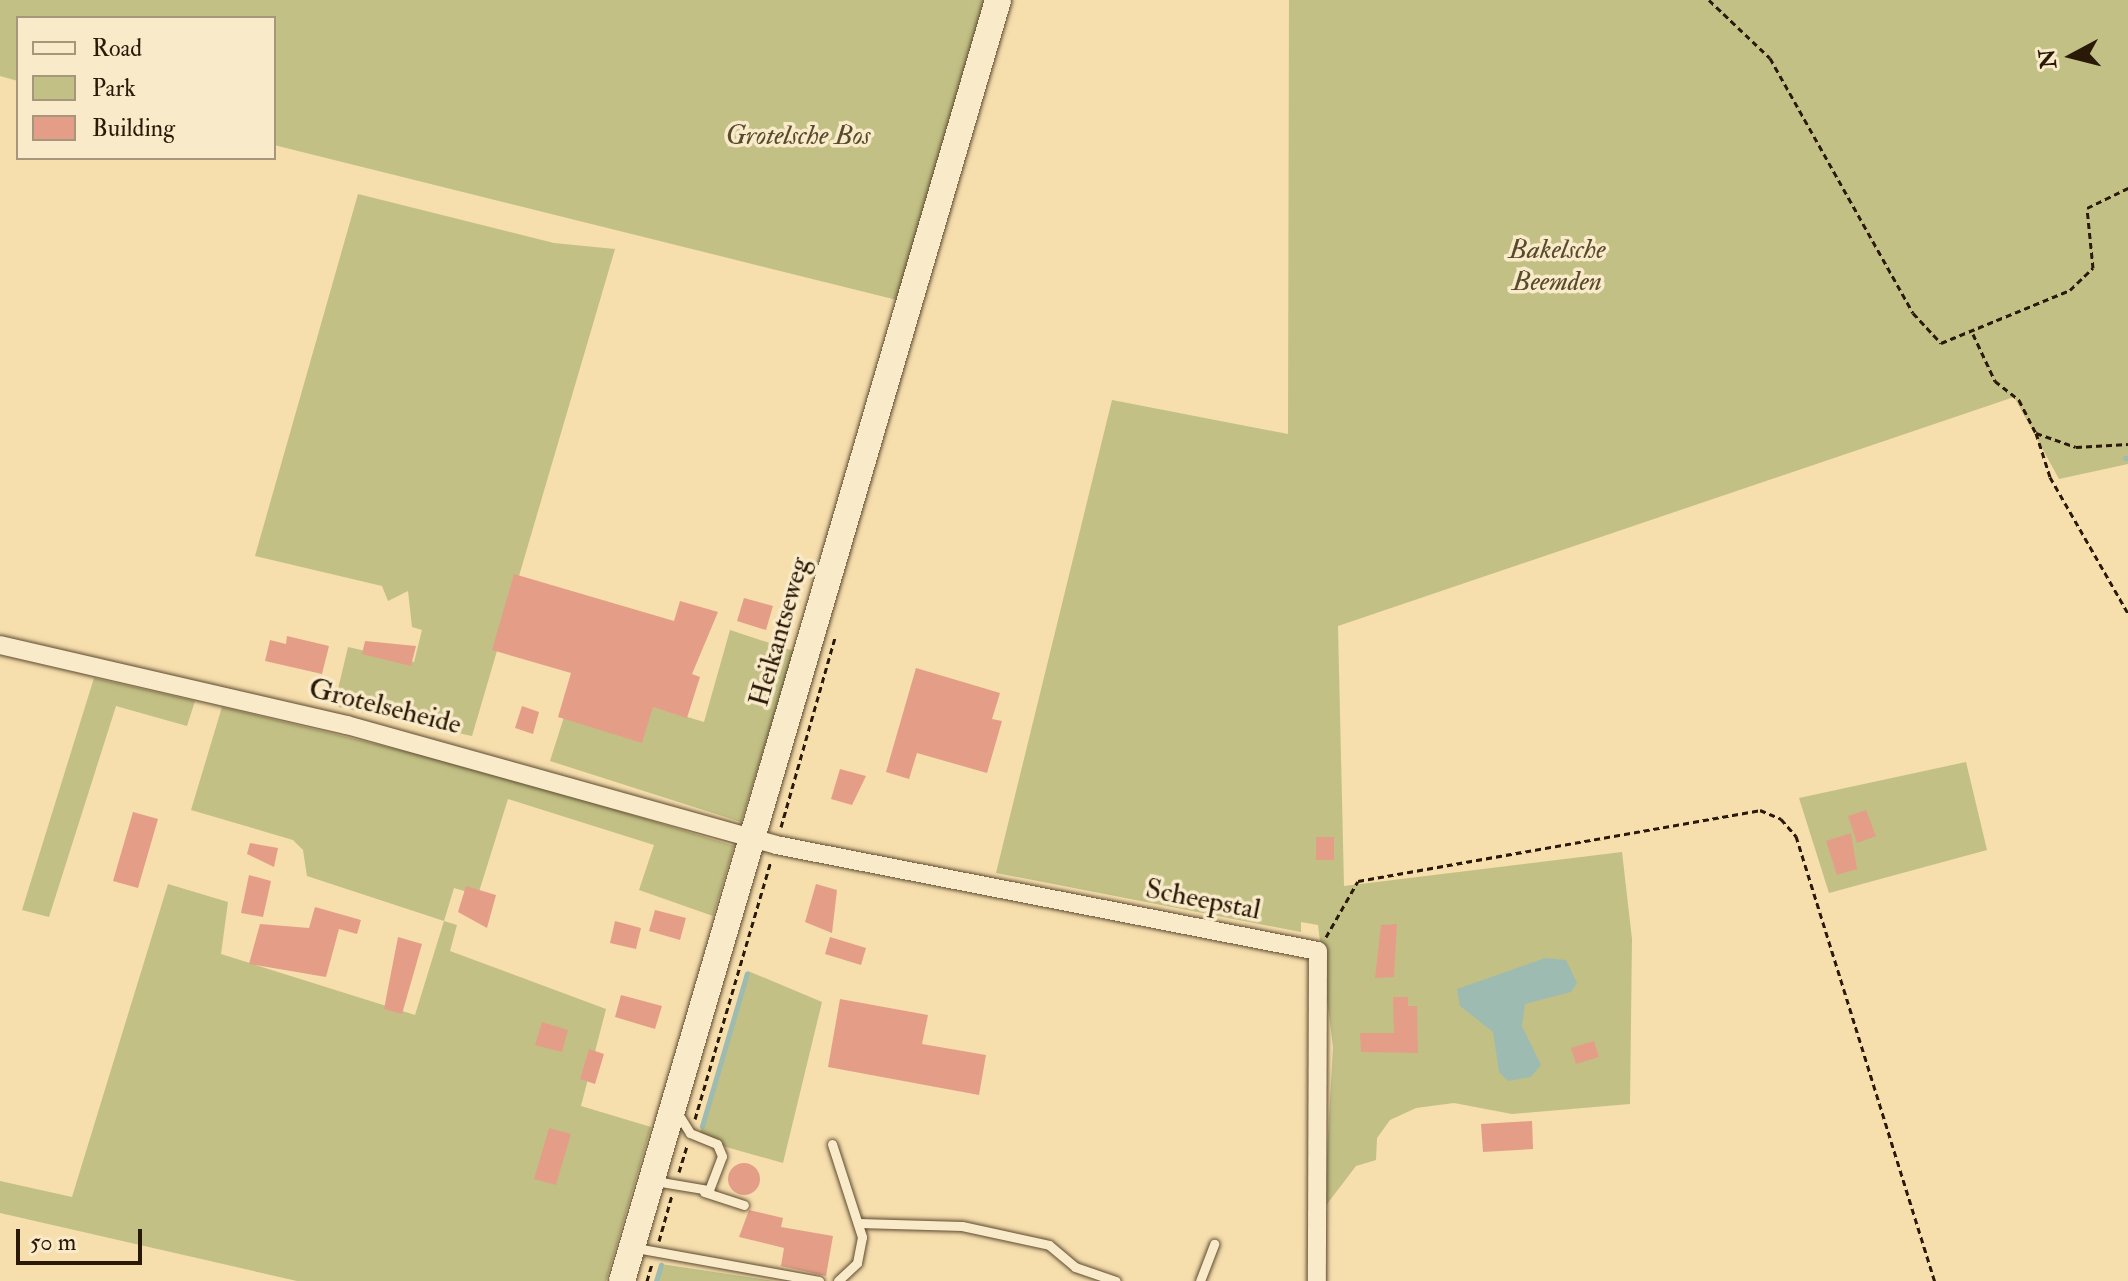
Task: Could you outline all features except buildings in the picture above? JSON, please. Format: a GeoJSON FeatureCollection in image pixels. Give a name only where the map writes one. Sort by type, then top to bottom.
{"type":"FeatureCollection","features":[{"type":"Feature","properties":{"kind":"street","name":"Heikantseweg"},"geometry":{"type":"LineString","coordinates":[[622,1281],[644,1250],[663,1184],[674,1107],[764,841],[998,0]]}},
{"type":"Feature","properties":{"kind":"street","name":"Grotelseheide"},"geometry":{"type":"LineString","coordinates":[[0,645],[347,725],[764,841]]}},
{"type":"Feature","properties":{"kind":"street","name":"Scheepstal"},"geometry":{"type":"LineString","coordinates":[[764,841],[1318,951]]}},
{"type":"Feature","properties":{"kind":"street"},"geometry":{"type":"LineString","coordinates":[[1317,1281],[1318,951]]}},
{"type":"Feature","properties":{"kind":"lane"},"geometry":{"type":"LineString","coordinates":[[674,1107],[690,1133],[722,1151],[704,1192]]}},
{"type":"Feature","properties":{"kind":"lane"},"geometry":{"type":"LineString","coordinates":[[832,1144],[859,1223],[857,1263],[838,1281]]}},
{"type":"Feature","properties":{"kind":"lane"},"geometry":{"type":"LineString","coordinates":[[663,1184],[704,1192],[744,1205]]}},
{"type":"Feature","properties":{"kind":"lane"},"geometry":{"type":"LineString","coordinates":[[859,1223],[962,1226],[1049,1245],[1075,1267],[1116,1281]]}},
{"type":"Feature","properties":{"kind":"lane"},"geometry":{"type":"LineString","coordinates":[[1200,1281],[1214,1244]]}},
{"type":"Feature","properties":{"kind":"lane"},"geometry":{"type":"LineString","coordinates":[[644,1250],[819,1281]]}},
{"type":"Feature","properties":{"kind":"path"},"geometry":{"type":"LineString","coordinates":[[1709,0],[1770,58],[1913,313],[1941,343],[1973,334],[2070,290],[2093,268],[2087,208],[2128,188]]}},
{"type":"Feature","properties":{"kind":"path"},"geometry":{"type":"LineString","coordinates":[[1973,334],[1995,381],[2019,400],[2036,433],[2050,477],[2128,613]]}},
{"type":"Feature","properties":{"kind":"path"},"geometry":{"type":"LineString","coordinates":[[2036,433],[2076,447],[2128,444]]}},
{"type":"Feature","properties":{"kind":"path"},"geometry":{"type":"LineString","coordinates":[[1318,951],[1358,881],[1760,810],[1781,819],[1796,836],[1935,1281]]}},
{"type":"Feature","properties":{"kind":"path"},"geometry":{"type":"LineString","coordinates":[[647,1281],[644,1250],[663,1184],[690,1133],[764,841]]}},
{"type":"Feature","properties":{"kind":"green space","name":"Grotelsche Bos"},"geometry":{"type":"Polygon","coordinates":[[[0,0],[988,0],[901,301],[276,145],[276,16],[16,16],[16,80],[0,76],[0,0]]]}},
{"type":"Feature","properties":{"kind":"green space","name":"Bakelsche Beemden"},"geometry":{"type":"Polygon","coordinates":[[[1289,0],[2128,0],[2128,464],[2059,479],[2014,397],[1338,626],[1344,886],[1622,852],[1632,939],[1630,1104],[1512,1114],[1454,1103],[1416,1108],[1390,1120],[1377,1138],[1376,1160],[1356,1166],[1324,1208],[1333,1047],[1318,925],[1301,922],[1301,932],[996,873],[1112,400],[1288,434],[1289,0]]]}},
{"type":"Feature","properties":{"kind":"green space"},"geometry":{"type":"Polygon","coordinates":[[[358,194],[554,243],[615,249],[472,736],[334,706],[348,647],[414,662],[422,630],[412,627],[408,591],[388,601],[382,586],[255,556],[358,194]]]}},
{"type":"Feature","properties":{"kind":"green space"},"geometry":{"type":"Polygon","coordinates":[[[730,630],[794,651],[741,822],[550,761],[564,717],[617,696],[704,722],[730,630]]]}},
{"type":"Feature","properties":{"kind":"green space"},"geometry":{"type":"Polygon","coordinates":[[[94,678],[195,701],[187,726],[116,706],[49,917],[22,910],[94,678]]]}},
{"type":"Feature","properties":{"kind":"green space"},"geometry":{"type":"Polygon","coordinates":[[[222,707],[496,773],[734,846],[713,916],[639,890],[654,845],[508,799],[478,895],[454,888],[444,921],[307,876],[303,850],[293,840],[191,810],[222,707]]]}},
{"type":"Feature","properties":{"kind":"green space"},"geometry":{"type":"Polygon","coordinates":[[[1966,762],[1987,850],[1829,893],[1799,798],[1966,762]]]}},
{"type":"Feature","properties":{"kind":"green space"},"geometry":{"type":"Polygon","coordinates":[[[168,884],[228,902],[221,954],[415,1015],[444,921],[457,925],[450,951],[606,1009],[581,1106],[651,1127],[606,1281],[297,1281],[0,1213],[0,1181],[72,1197],[168,884]]]}},
{"type":"Feature","properties":{"kind":"green space"},"geometry":{"type":"Polygon","coordinates":[[[748,971],[822,1002],[783,1163],[698,1139],[748,971]]]}},
{"type":"Feature","properties":{"kind":"green space"},"geometry":{"type":"Polygon","coordinates":[[[661,1264],[774,1281],[657,1281],[661,1264]]]}},
{"type":"Feature","properties":{"kind":"water"},"geometry":{"type":"Polygon","coordinates":[[[1545,958],[1566,960],[1577,983],[1571,992],[1525,1004],[1522,1026],[1541,1065],[1531,1077],[1508,1081],[1499,1072],[1493,1032],[1460,1006],[1457,989],[1545,958]]]}},
{"type":"Feature","properties":{"kind":"waterway"},"geometry":{"type":"LineString","coordinates":[[702,1126],[747,973]]}},
{"type":"Feature","properties":{"kind":"waterway"},"geometry":{"type":"LineString","coordinates":[[656,1281],[661,1265]]}}]}
